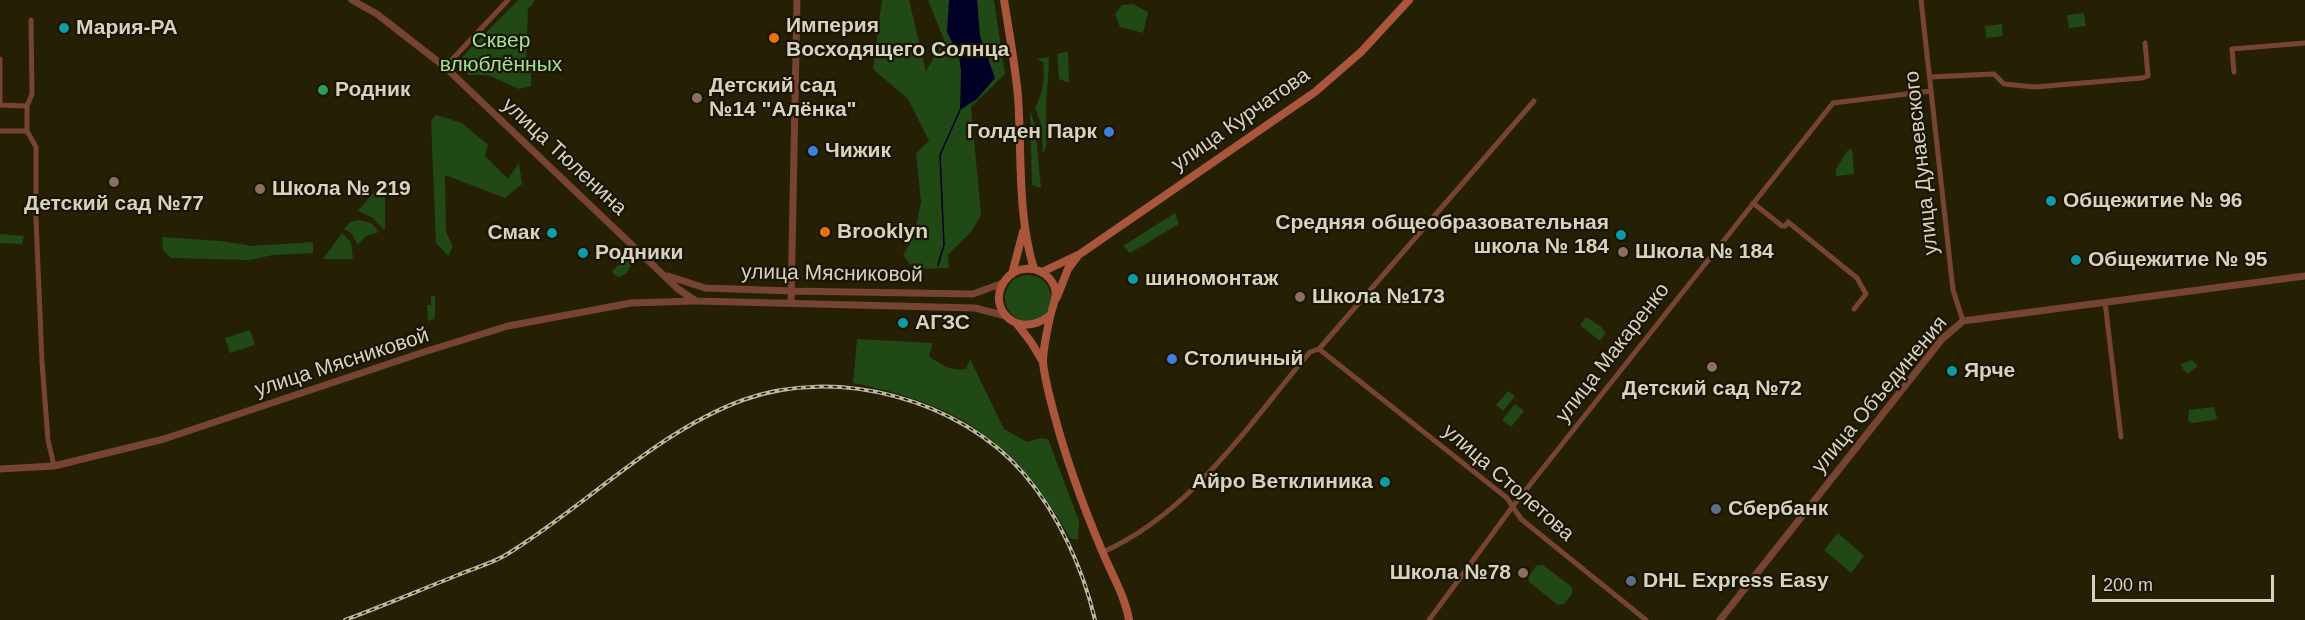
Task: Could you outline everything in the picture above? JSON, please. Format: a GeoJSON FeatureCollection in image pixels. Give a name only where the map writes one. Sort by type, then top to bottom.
{"type":"FeatureCollection","features":[{"type":"Feature","properties":{"kind":"main road"},"geometry":{"type":"LineString","coordinates":[[1004,0],[1017,95],[1024,224],[1029,253],[1038,271],[1050,280],[1057,298]]}},
{"type":"Feature","properties":{"kind":"main road","name":"улица Курчатова"},"geometry":{"type":"LineString","coordinates":[[1080,254],[1315,92],[1361,52],[1409,0]]}},
{"type":"Feature","properties":{"kind":"main road"},"geometry":{"type":"LineString","coordinates":[[1011,274],[1024,224]]}},
{"type":"Feature","properties":{"kind":"main road"},"geometry":{"type":"LineString","coordinates":[[1080,254],[1038,271],[1019,270],[1011,274],[1003,283],[999,294],[1000,306],[1006,316],[1017,324],[1031,342],[1043,362],[1058,428],[1074,479],[1102,552],[1120,591],[1129,620]]}},
{"type":"Feature","properties":{"kind":"main road"},"geometry":{"type":"LineString","coordinates":[[1043,362],[1050,315],[1068,269],[1080,254]]}},
{"type":"Feature","properties":{"kind":"main road"},"geometry":{"type":"LineString","coordinates":[[1017,324],[1035,325],[1050,315]]}},
{"type":"Feature","properties":{"kind":"street","name":"улица Тюленина"},"geometry":{"type":"LineString","coordinates":[[352,0],[377,14],[445,67],[666,275]]}},
{"type":"Feature","properties":{"kind":"street"},"geometry":{"type":"LineString","coordinates":[[445,67],[508,0]]}},
{"type":"Feature","properties":{"kind":"street"},"geometry":{"type":"LineString","coordinates":[[791,303],[797,0]]}},
{"type":"Feature","properties":{"kind":"street","name":"улица Дунаевского"},"geometry":{"type":"LineString","coordinates":[[1921,0],[1953,290],[1963,321]]}},
{"type":"Feature","properties":{"kind":"street"},"geometry":{"type":"LineString","coordinates":[[31,20],[32,94],[27,106],[27,131],[36,147],[35,208],[41,352],[48,440],[54,466]]}},
{"type":"Feature","properties":{"kind":"street"},"geometry":{"type":"LineString","coordinates":[[1930,77],[1994,74],[2004,84],[2035,87],[2142,78],[2148,76],[2145,43]]}},
{"type":"Feature","properties":{"kind":"street"},"geometry":{"type":"LineString","coordinates":[[2234,72],[2232,49],[2305,43]]}},
{"type":"Feature","properties":{"kind":"street"},"geometry":{"type":"LineString","coordinates":[[0,59],[0,105],[27,106]]}},
{"type":"Feature","properties":{"kind":"street","name":"улица Макаренко"},"geometry":{"type":"LineString","coordinates":[[1429,620],[1513,506],[1833,103],[1931,92]]}},
{"type":"Feature","properties":{"kind":"street"},"geometry":{"type":"LineString","coordinates":[[1102,552],[1153,523],[1202,481],[1310,352],[1319,349],[1534,101]]}},
{"type":"Feature","properties":{"kind":"street"},"geometry":{"type":"LineString","coordinates":[[0,131],[27,131]]}},
{"type":"Feature","properties":{"kind":"street"},"geometry":{"type":"LineString","coordinates":[[1753,203],[1782,226],[1788,222],[1857,278],[1866,294],[1854,309]]}},
{"type":"Feature","properties":{"kind":"street"},"geometry":{"type":"LineString","coordinates":[[666,275],[686,296],[696,301]]}},
{"type":"Feature","properties":{"kind":"street","name":"улица Мясниковой"},"geometry":{"type":"LineString","coordinates":[[666,275],[705,288],[792,291],[973,294],[1003,283]]}},
{"type":"Feature","properties":{"kind":"street","name":"улица Объединения"},"geometry":{"type":"LineString","coordinates":[[1720,620],[1942,339],[1963,321],[2305,276]]}},
{"type":"Feature","properties":{"kind":"street","name":"улица Мясниковой"},"geometry":{"type":"LineString","coordinates":[[0,469],[54,466],[164,439],[508,326],[631,303],[696,301],[975,308],[1006,316]]}},
{"type":"Feature","properties":{"kind":"street"},"geometry":{"type":"LineString","coordinates":[[2105,302],[2121,437]]}},
{"type":"Feature","properties":{"kind":"street","name":"улица Столетова"},"geometry":{"type":"LineString","coordinates":[[1319,349],[1507,498],[1521,519],[1646,620]]}},
{"type":"Feature","properties":{"kind":"green space","name":"Сквер влюблённых"},"geometry":{"type":"Polygon","coordinates":[[[518,0],[534,0],[532,6],[528,8],[526,64],[531,67],[531,86],[519,89],[488,75],[468,75],[462,69],[463,56],[518,0]]]}},
{"type":"Feature","properties":{"kind":"green space"},"geometry":{"type":"Polygon","coordinates":[[[882,0],[909,0],[926,71],[944,40],[928,0],[994,0],[1005,74],[971,107],[981,215],[971,232],[948,255],[949,268],[914,269],[903,255],[914,237],[921,202],[916,153],[929,141],[908,99],[873,69],[882,0]]]}},
{"type":"Feature","properties":{"kind":"green space"},"geometry":{"type":"Polygon","coordinates":[[[1133,4],[1148,12],[1143,33],[1120,27],[1115,14],[1122,5],[1133,4]]]}},
{"type":"Feature","properties":{"kind":"green space"},"geometry":{"type":"Polygon","coordinates":[[[2084,13],[2086,26],[2069,28],[2067,15],[2084,13]]]}},
{"type":"Feature","properties":{"kind":"green space"},"geometry":{"type":"Polygon","coordinates":[[[2002,24],[2003,36],[1986,38],[1985,26],[2002,24]]]}},
{"type":"Feature","properties":{"kind":"green space"},"geometry":{"type":"Polygon","coordinates":[[[1068,51],[1069,83],[1059,79],[1057,54],[1068,51]]]}},
{"type":"Feature","properties":{"kind":"green space"},"geometry":{"type":"Polygon","coordinates":[[[1049,57],[1047,139],[1044,153],[1041,124],[1035,107],[1042,91],[1044,68],[1043,62],[1036,59],[1049,57]]]}},
{"type":"Feature","properties":{"kind":"green space"},"geometry":{"type":"Polygon","coordinates":[[[1030,111],[1035,125],[1041,188],[1032,185],[1030,111]]]}},
{"type":"Feature","properties":{"kind":"green space"},"geometry":{"type":"Polygon","coordinates":[[[436,115],[462,123],[488,145],[485,156],[508,179],[519,163],[522,184],[505,198],[445,175],[446,232],[453,246],[448,256],[436,243],[431,121],[436,115]]]}},
{"type":"Feature","properties":{"kind":"green space"},"geometry":{"type":"Polygon","coordinates":[[[1852,149],[1854,174],[1836,176],[1836,169],[1848,150],[1852,149]]]}},
{"type":"Feature","properties":{"kind":"green space"},"geometry":{"type":"Polygon","coordinates":[[[385,179],[385,231],[373,218],[358,211],[385,179]]]}},
{"type":"Feature","properties":{"kind":"green space"},"geometry":{"type":"Polygon","coordinates":[[[1175,213],[1179,224],[1130,253],[1123,246],[1175,213]]]}},
{"type":"Feature","properties":{"kind":"green space"},"geometry":{"type":"Polygon","coordinates":[[[359,220],[371,223],[379,232],[366,236],[358,245],[352,234],[344,229],[350,222],[359,220]]]}},
{"type":"Feature","properties":{"kind":"green space"},"geometry":{"type":"Polygon","coordinates":[[[342,233],[351,242],[353,259],[323,259],[342,233]]]}},
{"type":"Feature","properties":{"kind":"green space"},"geometry":{"type":"Polygon","coordinates":[[[0,234],[24,236],[22,244],[0,243],[0,234]]]}},
{"type":"Feature","properties":{"kind":"green space"},"geometry":{"type":"Polygon","coordinates":[[[162,237],[221,241],[252,246],[313,242],[313,253],[273,255],[250,260],[171,258],[163,250],[162,237]]]}},
{"type":"Feature","properties":{"kind":"green space"},"geometry":{"type":"Polygon","coordinates":[[[626,261],[632,263],[627,273],[619,277],[615,276],[612,271],[626,261]]]}},
{"type":"Feature","properties":{"kind":"green space"},"geometry":{"type":"Polygon","coordinates":[[[1028,275],[1044,282],[1051,298],[1044,314],[1028,321],[1012,314],[1005,298],[1012,282],[1028,275]]]}},
{"type":"Feature","properties":{"kind":"green space"},"geometry":{"type":"Polygon","coordinates":[[[431,296],[435,296],[435,319],[428,321],[427,305],[431,305],[431,296]]]}},
{"type":"Feature","properties":{"kind":"green space"},"geometry":{"type":"Polygon","coordinates":[[[1586,317],[1603,328],[1606,333],[1600,341],[1580,325],[1586,317]]]}},
{"type":"Feature","properties":{"kind":"green space"},"geometry":{"type":"Polygon","coordinates":[[[250,330],[255,345],[230,353],[225,338],[250,330]]]}},
{"type":"Feature","properties":{"kind":"green space"},"geometry":{"type":"Polygon","coordinates":[[[857,339],[933,343],[929,356],[951,368],[961,370],[966,369],[970,359],[1004,429],[1027,442],[1041,438],[1048,439],[1079,521],[1078,540],[1070,538],[1029,476],[1006,452],[981,432],[954,416],[924,403],[853,383],[857,339]]]}},
{"type":"Feature","properties":{"kind":"green space"},"geometry":{"type":"Polygon","coordinates":[[[2192,360],[2198,366],[2188,374],[2181,364],[2192,360]]]}},
{"type":"Feature","properties":{"kind":"green space"},"geometry":{"type":"Polygon","coordinates":[[[1508,391],[1515,396],[1503,411],[1496,405],[1508,391]]]}},
{"type":"Feature","properties":{"kind":"green space"},"geometry":{"type":"Polygon","coordinates":[[[1515,404],[1524,411],[1511,427],[1502,420],[1515,404]]]}},
{"type":"Feature","properties":{"kind":"green space"},"geometry":{"type":"Polygon","coordinates":[[[2214,407],[2217,418],[2215,420],[2192,423],[2188,421],[2189,410],[2214,407]]]}},
{"type":"Feature","properties":{"kind":"green space"},"geometry":{"type":"Polygon","coordinates":[[[1838,533],[1864,556],[1851,573],[1824,550],[1838,533]]]}},
{"type":"Feature","properties":{"kind":"green space"},"geometry":{"type":"Polygon","coordinates":[[[1543,565],[1572,587],[1572,594],[1564,604],[1558,605],[1529,582],[1528,577],[1536,566],[1543,565]]]}},
{"type":"Feature","properties":{"kind":"water"},"geometry":{"type":"Polygon","coordinates":[[[949,0],[977,0],[980,36],[995,78],[977,99],[960,110],[959,56],[947,32],[949,0]]]}},
{"type":"Feature","properties":{"kind":"waterway"},"geometry":{"type":"LineString","coordinates":[[938,265],[944,245],[940,155],[960,110]]}},
{"type":"Feature","properties":{"kind":"railway"},"geometry":{"type":"LineString","coordinates":[[345,620],[503,557],[538,534],[651,450],[711,414],[743,400],[779,390],[817,387],[856,389],[894,396],[931,409],[966,426],[997,448],[1037,490],[1059,525],[1084,581],[1095,620]]}},
{"type":"Feature","properties":{"kind":"place","name":"Мария-РА"},"geometry":{"type":"Point","coordinates":[64,28]}},
{"type":"Feature","properties":{"kind":"place","name":"Империя Восходящего Солнца"},"geometry":{"type":"Point","coordinates":[774,38]}},
{"type":"Feature","properties":{"kind":"place","name":"Родник"},"geometry":{"type":"Point","coordinates":[323,90]}},
{"type":"Feature","properties":{"kind":"place","name":"Детский сад №14 \"Алёнка\""},"geometry":{"type":"Point","coordinates":[697,98]}},
{"type":"Feature","properties":{"kind":"place","name":"Голден Парк"},"geometry":{"type":"Point","coordinates":[1109,132]}},
{"type":"Feature","properties":{"kind":"place","name":"Чижик"},"geometry":{"type":"Point","coordinates":[813,151]}},
{"type":"Feature","properties":{"kind":"place","name":"Детский сад №77"},"geometry":{"type":"Point","coordinates":[114,182]}},
{"type":"Feature","properties":{"kind":"place","name":"Школа № 219"},"geometry":{"type":"Point","coordinates":[260,189]}},
{"type":"Feature","properties":{"kind":"place","name":"Общежитие № 96"},"geometry":{"type":"Point","coordinates":[2051,201]}},
{"type":"Feature","properties":{"kind":"place","name":"Brooklyn"},"geometry":{"type":"Point","coordinates":[825,232]}},
{"type":"Feature","properties":{"kind":"place","name":"Смак"},"geometry":{"type":"Point","coordinates":[552,233]}},
{"type":"Feature","properties":{"kind":"place","name":"Средняя общеобразовательная школа № 184"},"geometry":{"type":"Point","coordinates":[1621,235]}},
{"type":"Feature","properties":{"kind":"place","name":"Школа № 184"},"geometry":{"type":"Point","coordinates":[1623,252]}},
{"type":"Feature","properties":{"kind":"place","name":"Родники"},"geometry":{"type":"Point","coordinates":[583,253]}},
{"type":"Feature","properties":{"kind":"place","name":"Общежитие № 95"},"geometry":{"type":"Point","coordinates":[2076,260]}},
{"type":"Feature","properties":{"kind":"place","name":"шиномонтаж"},"geometry":{"type":"Point","coordinates":[1133,279]}},
{"type":"Feature","properties":{"kind":"place","name":"Школа №173"},"geometry":{"type":"Point","coordinates":[1300,297]}},
{"type":"Feature","properties":{"kind":"place","name":"АГЗС"},"geometry":{"type":"Point","coordinates":[903,323]}},
{"type":"Feature","properties":{"kind":"place","name":"Столичный"},"geometry":{"type":"Point","coordinates":[1172,359]}},
{"type":"Feature","properties":{"kind":"place","name":"Детский сад №72"},"geometry":{"type":"Point","coordinates":[1712,367]}},
{"type":"Feature","properties":{"kind":"place","name":"Ярче"},"geometry":{"type":"Point","coordinates":[1952,371]}},
{"type":"Feature","properties":{"kind":"place","name":"Айро Ветклиника"},"geometry":{"type":"Point","coordinates":[1385,482]}},
{"type":"Feature","properties":{"kind":"place","name":"Сбербанк"},"geometry":{"type":"Point","coordinates":[1716,509]}},
{"type":"Feature","properties":{"kind":"place","name":"Школа №78"},"geometry":{"type":"Point","coordinates":[1523,573]}},
{"type":"Feature","properties":{"kind":"place","name":"DHL Express Easy"},"geometry":{"type":"Point","coordinates":[1631,581]}}]}
